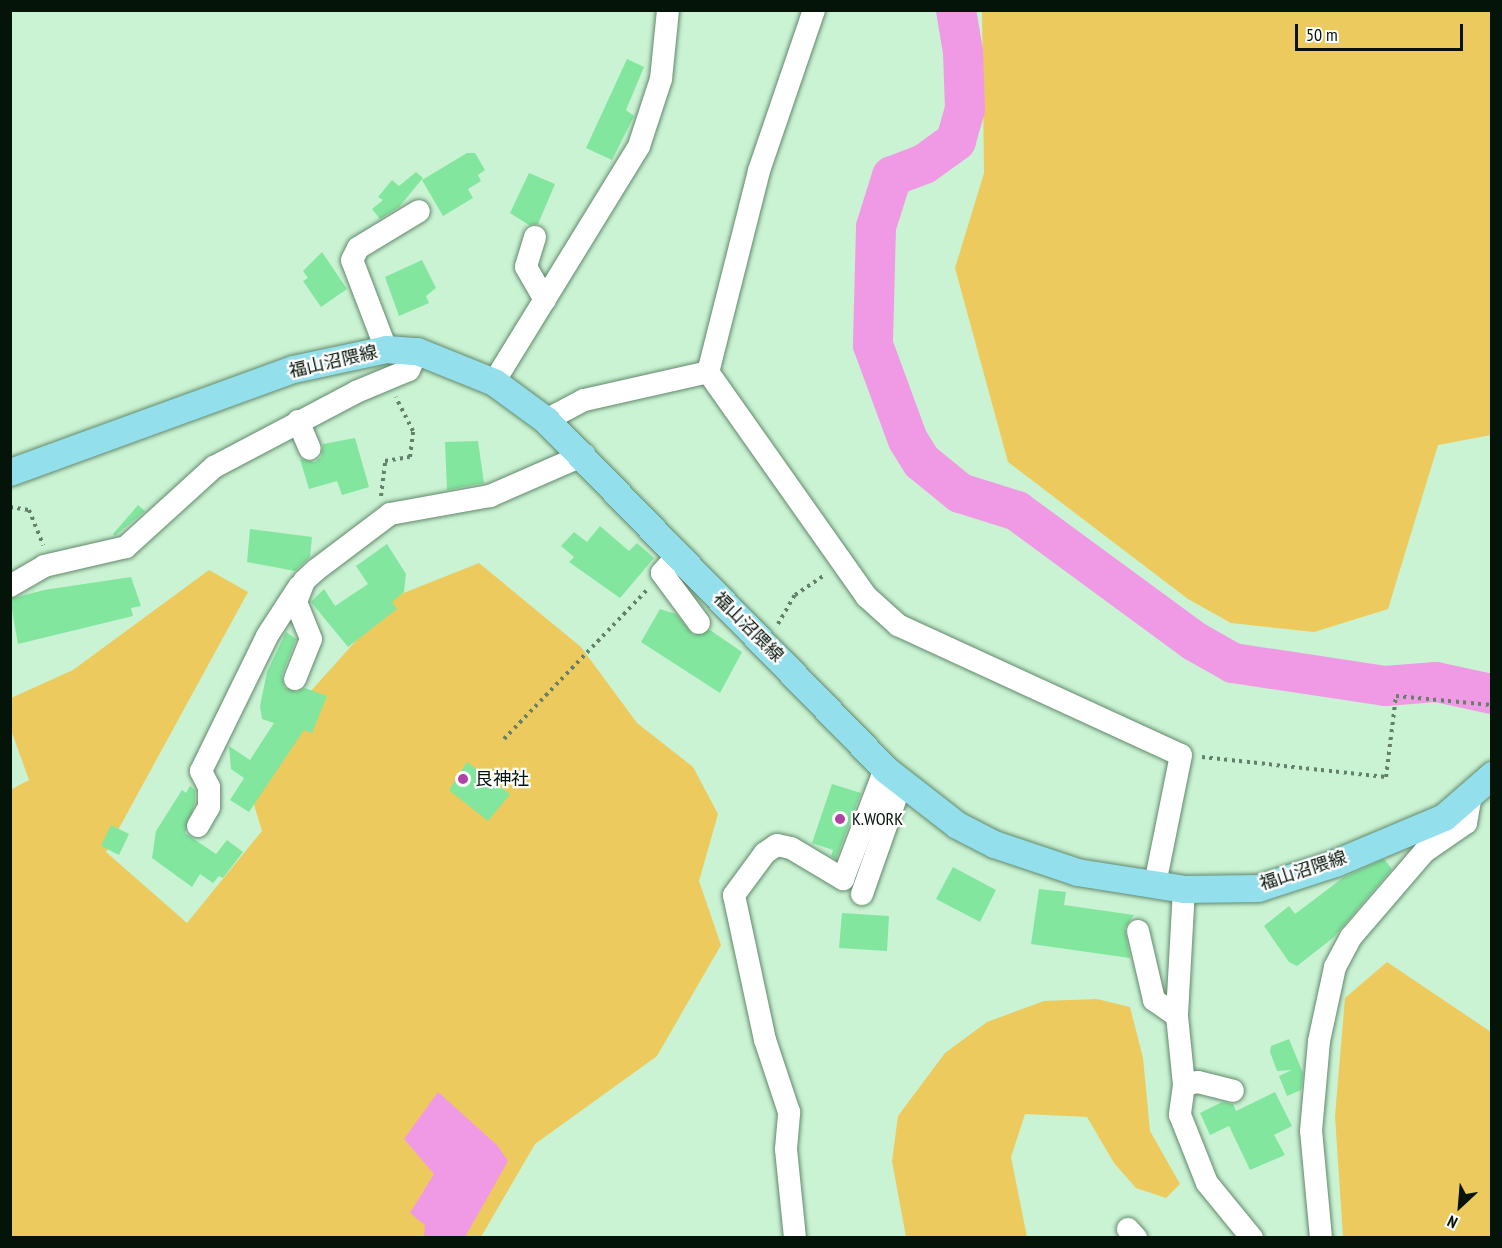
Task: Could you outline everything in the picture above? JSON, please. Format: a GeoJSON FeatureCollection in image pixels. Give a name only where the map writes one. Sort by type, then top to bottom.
{"type":"FeatureCollection","features":[{"type":"Feature","properties":{"kind":"main road","name":"福山沼隈線"},"geometry":{"type":"LineString","coordinates":[[10,472],[293,369],[387,349],[417,351],[494,382],[546,420],[584,455],[670,564],[769,647],[893,776],[957,825],[994,844],[1077,872],[1184,889],[1258,888],[1335,863],[1444,817],[1471,796],[1491,775]]}},
{"type":"Feature","properties":{"kind":"street"},"geometry":{"type":"LineString","coordinates":[[494,382],[639,146],[661,79],[668,10]]}},
{"type":"Feature","properties":{"kind":"street"},"geometry":{"type":"LineString","coordinates":[[814,10],[759,171],[708,372],[867,597],[898,625],[1181,755],[1155,884]]}},
{"type":"Feature","properties":{"kind":"street"},"geometry":{"type":"LineString","coordinates":[[387,349],[352,260],[358,248],[419,211]]}},
{"type":"Feature","properties":{"kind":"street"},"geometry":{"type":"LineString","coordinates":[[535,237],[526,267],[545,300]]}},
{"type":"Feature","properties":{"kind":"street"},"geometry":{"type":"LineString","coordinates":[[10,586],[44,566],[126,548],[214,467],[298,421],[409,370],[417,351]]}},
{"type":"Feature","properties":{"kind":"street"},"geometry":{"type":"LineString","coordinates":[[546,420],[584,400],[708,372]]}},
{"type":"Feature","properties":{"kind":"street"},"geometry":{"type":"LineString","coordinates":[[298,421],[310,449]]}},
{"type":"Feature","properties":{"kind":"street"},"geometry":{"type":"LineString","coordinates":[[198,826],[209,807],[209,788],[201,771],[267,636],[304,581],[378,523],[410,507],[446,507],[490,496],[584,455]]}},
{"type":"Feature","properties":{"kind":"street"},"geometry":{"type":"LineString","coordinates":[[670,564],[699,623]]}},
{"type":"Feature","properties":{"kind":"street"},"geometry":{"type":"LineString","coordinates":[[295,679],[311,639],[296,602],[304,581]]}},
{"type":"Feature","properties":{"kind":"street"},"geometry":{"type":"LineString","coordinates":[[862,894],[893,776]]}},
{"type":"Feature","properties":{"kind":"street"},"geometry":{"type":"LineString","coordinates":[[795,1238],[786,1149],[789,1112],[765,1040],[734,896],[765,853],[777,845],[791,849],[843,879],[893,776]]}},
{"type":"Feature","properties":{"kind":"street"},"geometry":{"type":"LineString","coordinates":[[1321,1238],[1311,1131],[1320,1041],[1335,967],[1351,937],[1424,852],[1466,823],[1471,796]]}},
{"type":"Feature","properties":{"kind":"street"},"geometry":{"type":"LineString","coordinates":[[1184,889],[1177,1016],[1184,1085],[1180,1115],[1191,1151],[1207,1183],[1252,1238]]}},
{"type":"Feature","properties":{"kind":"street"},"geometry":{"type":"LineString","coordinates":[[1138,931],[1154,1000],[1177,1016]]}},
{"type":"Feature","properties":{"kind":"street"},"geometry":{"type":"LineString","coordinates":[[1184,1085],[1198,1082],[1233,1091]]}},
{"type":"Feature","properties":{"kind":"path"},"geometry":{"type":"LineString","coordinates":[[378,523],[385,461],[410,456],[413,431],[386,382]]}},
{"type":"Feature","properties":{"kind":"path"},"geometry":{"type":"LineString","coordinates":[[10,507],[29,510],[42,539],[44,566]]}},
{"type":"Feature","properties":{"kind":"path"},"geometry":{"type":"LineString","coordinates":[[504,739],[670,564]]}},
{"type":"Feature","properties":{"kind":"path"},"geometry":{"type":"LineString","coordinates":[[769,647],[795,595],[845,567]]}},
{"type":"Feature","properties":{"kind":"path"},"geometry":{"type":"LineString","coordinates":[[1181,755],[1386,777],[1396,696],[1491,705]]}},
{"type":"Feature","properties":{"kind":"shaded area"},"geometry":{"type":"Polygon","coordinates":[[[982,11],[1491,11],[1491,435],[1438,445],[1388,609],[1314,632],[1231,623],[1188,599],[1008,462],[955,268],[984,173],[982,11]]]}},
{"type":"Feature","properties":{"kind":"shaded area"},"geometry":{"type":"Polygon","coordinates":[[[479,563],[581,647],[637,723],[693,767],[718,814],[699,881],[721,945],[657,1056],[535,1144],[481,1237],[11,1237],[10,790],[29,780],[11,730],[11,698],[73,670],[209,570],[248,592],[106,852],[187,923],[262,831],[251,795],[310,692],[396,596],[479,563]]]}},
{"type":"Feature","properties":{"kind":"shaded area"},"geometry":{"type":"Polygon","coordinates":[[[1387,962],[1491,1032],[1491,1237],[1343,1237],[1335,1116],[1345,998],[1387,962]]]}},
{"type":"Feature","properties":{"kind":"shaded area"},"geometry":{"type":"Polygon","coordinates":[[[1097,999],[1130,1007],[1143,1058],[1150,1131],[1180,1184],[1166,1198],[1136,1188],[1114,1163],[1087,1117],[1025,1114],[1011,1157],[1027,1237],[906,1237],[892,1161],[898,1116],[945,1053],[987,1022],[1044,1001],[1097,999]]]}},
{"type":"Feature","properties":{"kind":"shaded area"},"geometry":{"type":"Polygon","coordinates":[[[438,1092],[497,1145],[508,1161],[465,1237],[424,1237],[425,1225],[410,1213],[434,1174],[404,1139],[438,1092]]]}},
{"type":"Feature","properties":{"kind":"building"},"geometry":{"type":"Polygon","coordinates":[[[627,59],[644,67],[626,110],[634,116],[612,160],[586,148],[627,59]]]}},
{"type":"Feature","properties":{"kind":"building"},"geometry":{"type":"Polygon","coordinates":[[[467,153],[475,153],[485,170],[478,175],[481,181],[468,189],[473,198],[443,216],[422,180],[467,153]]]}},
{"type":"Feature","properties":{"kind":"building"},"geometry":{"type":"Polygon","coordinates":[[[416,172],[423,178],[399,207],[380,219],[372,209],[383,200],[378,197],[392,180],[399,186],[416,172]]]}},
{"type":"Feature","properties":{"kind":"building"},"geometry":{"type":"Polygon","coordinates":[[[529,173],[555,184],[538,224],[529,225],[510,213],[529,173]]]}},
{"type":"Feature","properties":{"kind":"building"},"geometry":{"type":"Polygon","coordinates":[[[322,252],[347,289],[321,307],[303,281],[308,278],[303,271],[322,252]]]}},
{"type":"Feature","properties":{"kind":"building"},"geometry":{"type":"Polygon","coordinates":[[[422,260],[436,288],[426,296],[429,303],[399,316],[385,277],[422,260]]]}},
{"type":"Feature","properties":{"kind":"building"},"geometry":{"type":"Polygon","coordinates":[[[355,438],[369,487],[342,495],[337,481],[309,489],[300,459],[315,462],[321,457],[323,444],[355,438]]]}},
{"type":"Feature","properties":{"kind":"building"},"geometry":{"type":"Polygon","coordinates":[[[478,441],[484,483],[447,490],[445,442],[478,441]]]}},
{"type":"Feature","properties":{"kind":"building"},"geometry":{"type":"Polygon","coordinates":[[[138,505],[145,511],[115,536],[113,534],[138,505]]]}},
{"type":"Feature","properties":{"kind":"building"},"geometry":{"type":"Polygon","coordinates":[[[600,526],[629,551],[637,543],[654,558],[620,598],[569,562],[574,557],[561,546],[574,532],[587,542],[600,526]]]}},
{"type":"Feature","properties":{"kind":"building"},"geometry":{"type":"Polygon","coordinates":[[[250,529],[312,537],[310,557],[295,571],[247,562],[250,529]]]}},
{"type":"Feature","properties":{"kind":"building"},"geometry":{"type":"Polygon","coordinates":[[[387,544],[406,574],[404,592],[392,602],[397,609],[348,647],[311,602],[324,589],[335,606],[368,584],[356,566],[387,544]]]}},
{"type":"Feature","properties":{"kind":"building"},"geometry":{"type":"Polygon","coordinates":[[[131,577],[141,606],[131,608],[133,616],[18,644],[10,599],[44,590],[131,577]]]}},
{"type":"Feature","properties":{"kind":"building"},"geometry":{"type":"Polygon","coordinates":[[[660,609],[676,614],[693,635],[710,630],[742,652],[720,693],[641,642],[660,609]]]}},
{"type":"Feature","properties":{"kind":"building"},"geometry":{"type":"Polygon","coordinates":[[[286,632],[296,639],[282,675],[284,687],[296,692],[305,688],[327,696],[312,733],[304,730],[249,812],[230,800],[244,778],[231,769],[229,746],[250,760],[274,723],[262,719],[260,706],[267,672],[286,632]]]}},
{"type":"Feature","properties":{"kind":"building"},"geometry":{"type":"Polygon","coordinates":[[[467,762],[510,794],[488,821],[449,790],[467,762]]]}},
{"type":"Feature","properties":{"kind":"building","name":"K.WORK"},"geometry":{"type":"Polygon","coordinates":[[[832,784],[861,793],[836,859],[831,856],[833,850],[812,843],[832,784]]]}},
{"type":"Feature","properties":{"kind":"building"},"geometry":{"type":"Polygon","coordinates":[[[190,786],[195,790],[195,803],[185,833],[216,854],[227,840],[243,852],[223,878],[219,876],[213,883],[200,874],[192,887],[152,858],[156,831],[182,790],[186,793],[190,786]]]}},
{"type":"Feature","properties":{"kind":"building"},"geometry":{"type":"Polygon","coordinates":[[[111,825],[129,834],[119,855],[101,846],[111,825]]]}},
{"type":"Feature","properties":{"kind":"building"},"geometry":{"type":"Polygon","coordinates":[[[1384,859],[1392,869],[1333,938],[1297,966],[1289,962],[1264,926],[1289,906],[1295,914],[1344,877],[1384,859]]]}},
{"type":"Feature","properties":{"kind":"building"},"geometry":{"type":"Polygon","coordinates":[[[953,867],[996,890],[980,922],[936,899],[953,867]]]}},
{"type":"Feature","properties":{"kind":"building"},"geometry":{"type":"Polygon","coordinates":[[[1039,889],[1066,892],[1064,905],[1134,915],[1125,928],[1130,958],[1031,944],[1039,889]]]}},
{"type":"Feature","properties":{"kind":"building"},"geometry":{"type":"Polygon","coordinates":[[[842,913],[889,916],[887,951],[839,948],[842,913]]]}},
{"type":"Feature","properties":{"kind":"building"},"geometry":{"type":"Polygon","coordinates":[[[1289,1039],[1303,1073],[1301,1090],[1287,1096],[1279,1076],[1292,1070],[1277,1071],[1270,1052],[1271,1046],[1289,1039]]]}},
{"type":"Feature","properties":{"kind":"building"},"geometry":{"type":"Polygon","coordinates":[[[1275,1092],[1292,1126],[1274,1135],[1285,1155],[1250,1170],[1229,1126],[1210,1135],[1200,1113],[1222,1102],[1233,1104],[1236,1111],[1275,1092]]]}},
{"type":"Feature","properties":{"kind":"waterway"},"geometry":{"type":"LineString","coordinates":[[956,10],[963,52],[965,109],[956,141],[924,164],[892,176],[876,227],[873,345],[908,440],[922,462],[960,493],[1017,511],[1194,641],[1233,663],[1385,686],[1436,682],[1492,694]]}},
{"type":"Feature","properties":{"kind":"place","name":"艮神社"},"geometry":{"type":"Point","coordinates":[463,779]}},
{"type":"Feature","properties":{"kind":"place","name":"K.WORK"},"geometry":{"type":"Point","coordinates":[840,819]}}]}
